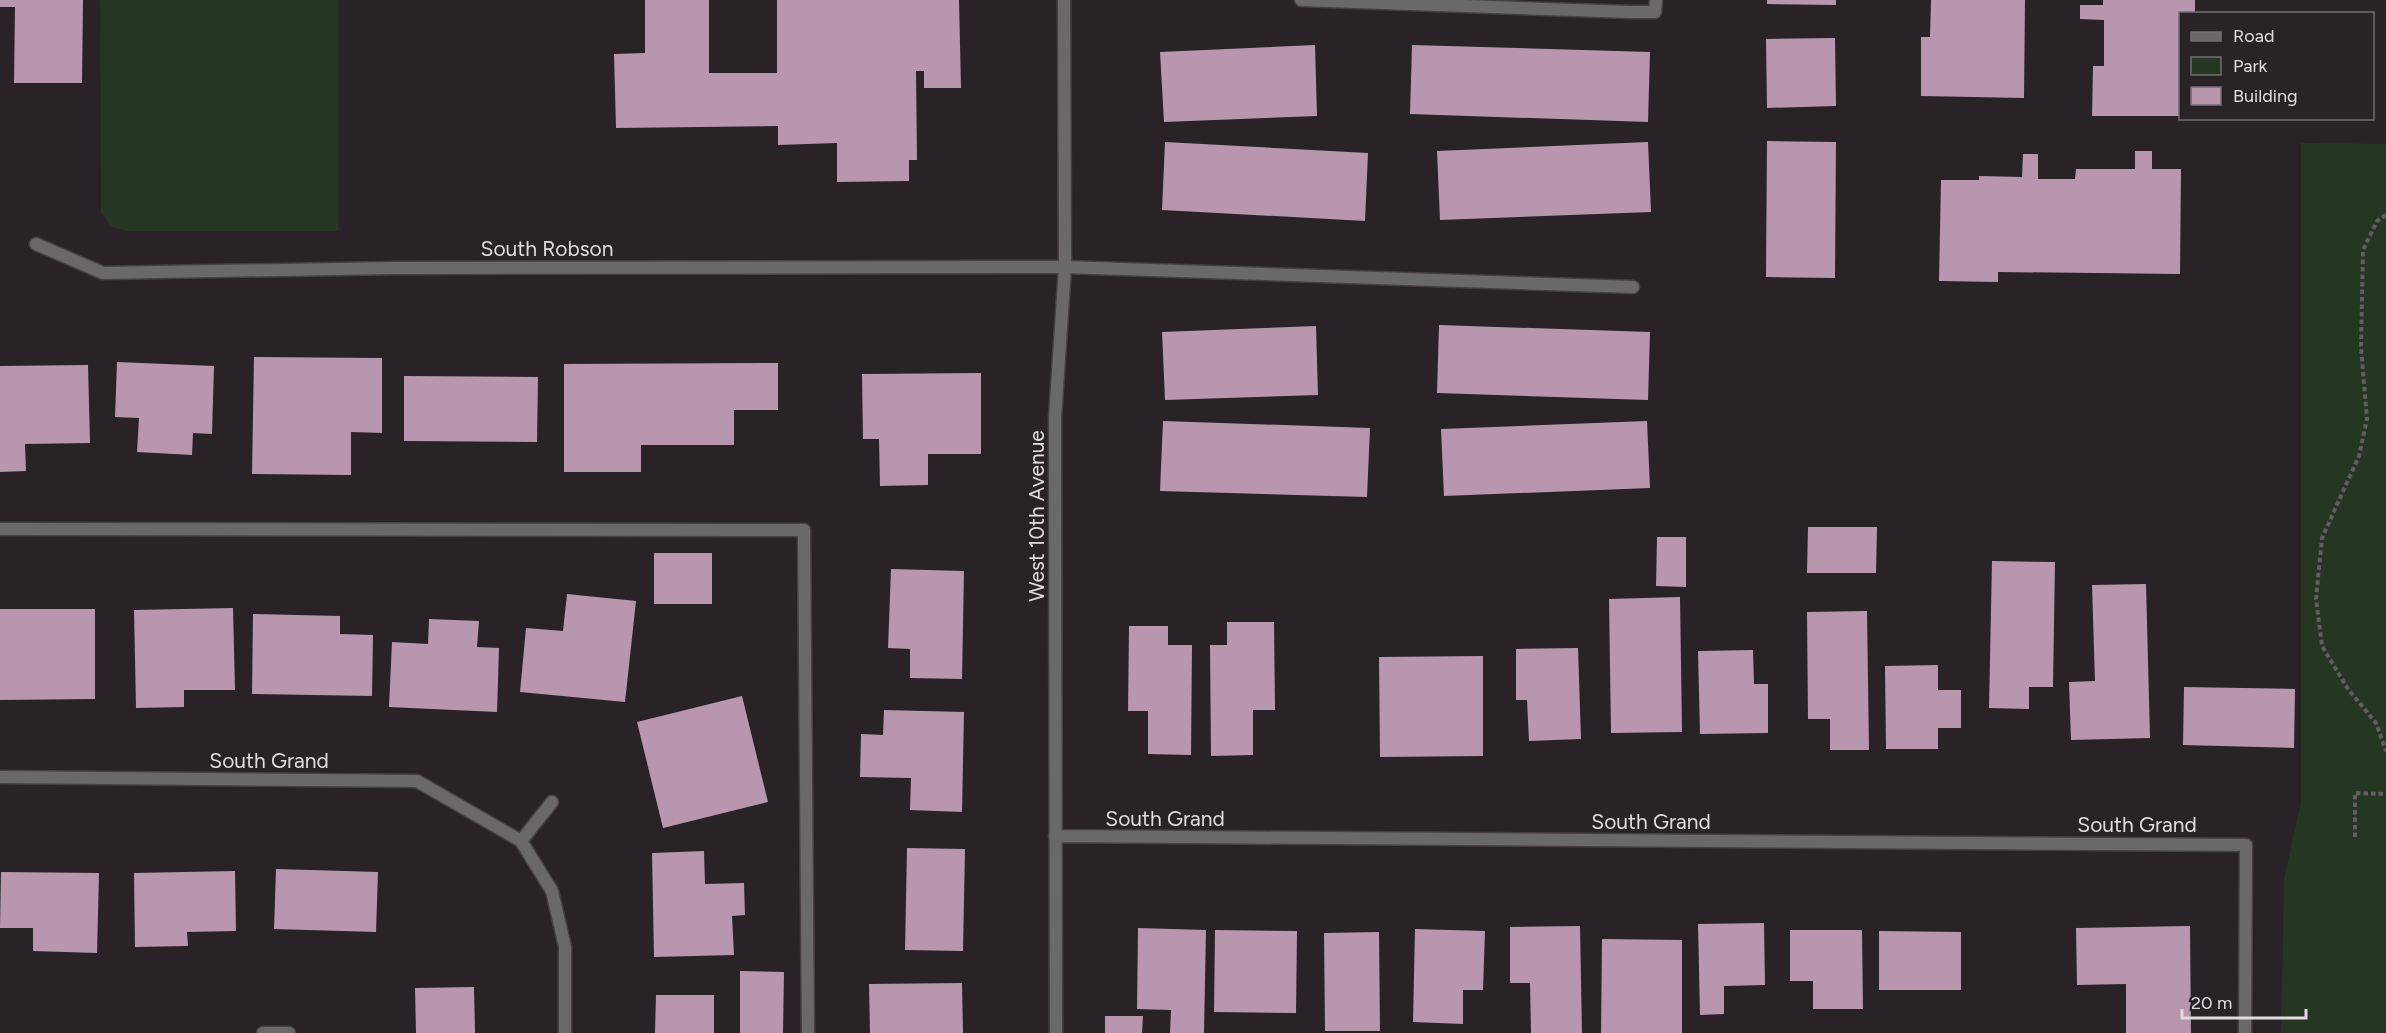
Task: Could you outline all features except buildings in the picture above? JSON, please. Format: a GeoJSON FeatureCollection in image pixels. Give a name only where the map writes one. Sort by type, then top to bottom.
{"type":"FeatureCollection","features":[{"type":"Feature","properties":{"kind":"street","name":"West 10th Avenue"},"geometry":{"type":"LineString","coordinates":[[1056,1033],[1055,418],[1065,267],[1064,0]]}},
{"type":"Feature","properties":{"kind":"street"},"geometry":{"type":"LineString","coordinates":[[1300,0],[1630,12],[1656,12],[1656,0]]}},
{"type":"Feature","properties":{"kind":"street","name":"South Robson"},"geometry":{"type":"LineString","coordinates":[[36,244],[104,273],[394,268],[1065,267],[1633,287]]}},
{"type":"Feature","properties":{"kind":"street"},"geometry":{"type":"LineString","coordinates":[[0,530],[804,530],[808,1033]]}},
{"type":"Feature","properties":{"kind":"street","name":"South Grand"},"geometry":{"type":"LineString","coordinates":[[0,777],[417,781],[521,841]]}},
{"type":"Feature","properties":{"kind":"street"},"geometry":{"type":"LineString","coordinates":[[552,802],[521,841],[552,891],[565,947],[565,1033]]}},
{"type":"Feature","properties":{"kind":"street","name":"South Grand"},"geometry":{"type":"LineString","coordinates":[[1055,836],[2246,844],[2246,1033]]}},
{"type":"Feature","properties":{"kind":"street"},"geometry":{"type":"LineString","coordinates":[[263,1033],[289,1033]]}},
{"type":"Feature","properties":{"kind":"path"},"geometry":{"type":"LineString","coordinates":[[2386,215],[2377,221],[2363,250],[2361,348],[2367,419],[2359,456],[2322,538],[2316,599],[2322,646],[2348,689],[2376,723],[2386,751]]}},
{"type":"Feature","properties":{"kind":"path"},"geometry":{"type":"LineString","coordinates":[[2355,837],[2355,793],[2386,794]]}},
{"type":"Feature","properties":{"kind":"green space"},"geometry":{"type":"Polygon","coordinates":[[[100,0],[338,0],[338,231],[128,231],[112,227],[101,213],[100,0]]]}},
{"type":"Feature","properties":{"kind":"green space"},"geometry":{"type":"Polygon","coordinates":[[[2301,143],[2386,144],[2386,1033],[2281,1033],[2284,879],[2301,802],[2301,143]]]}}]}
